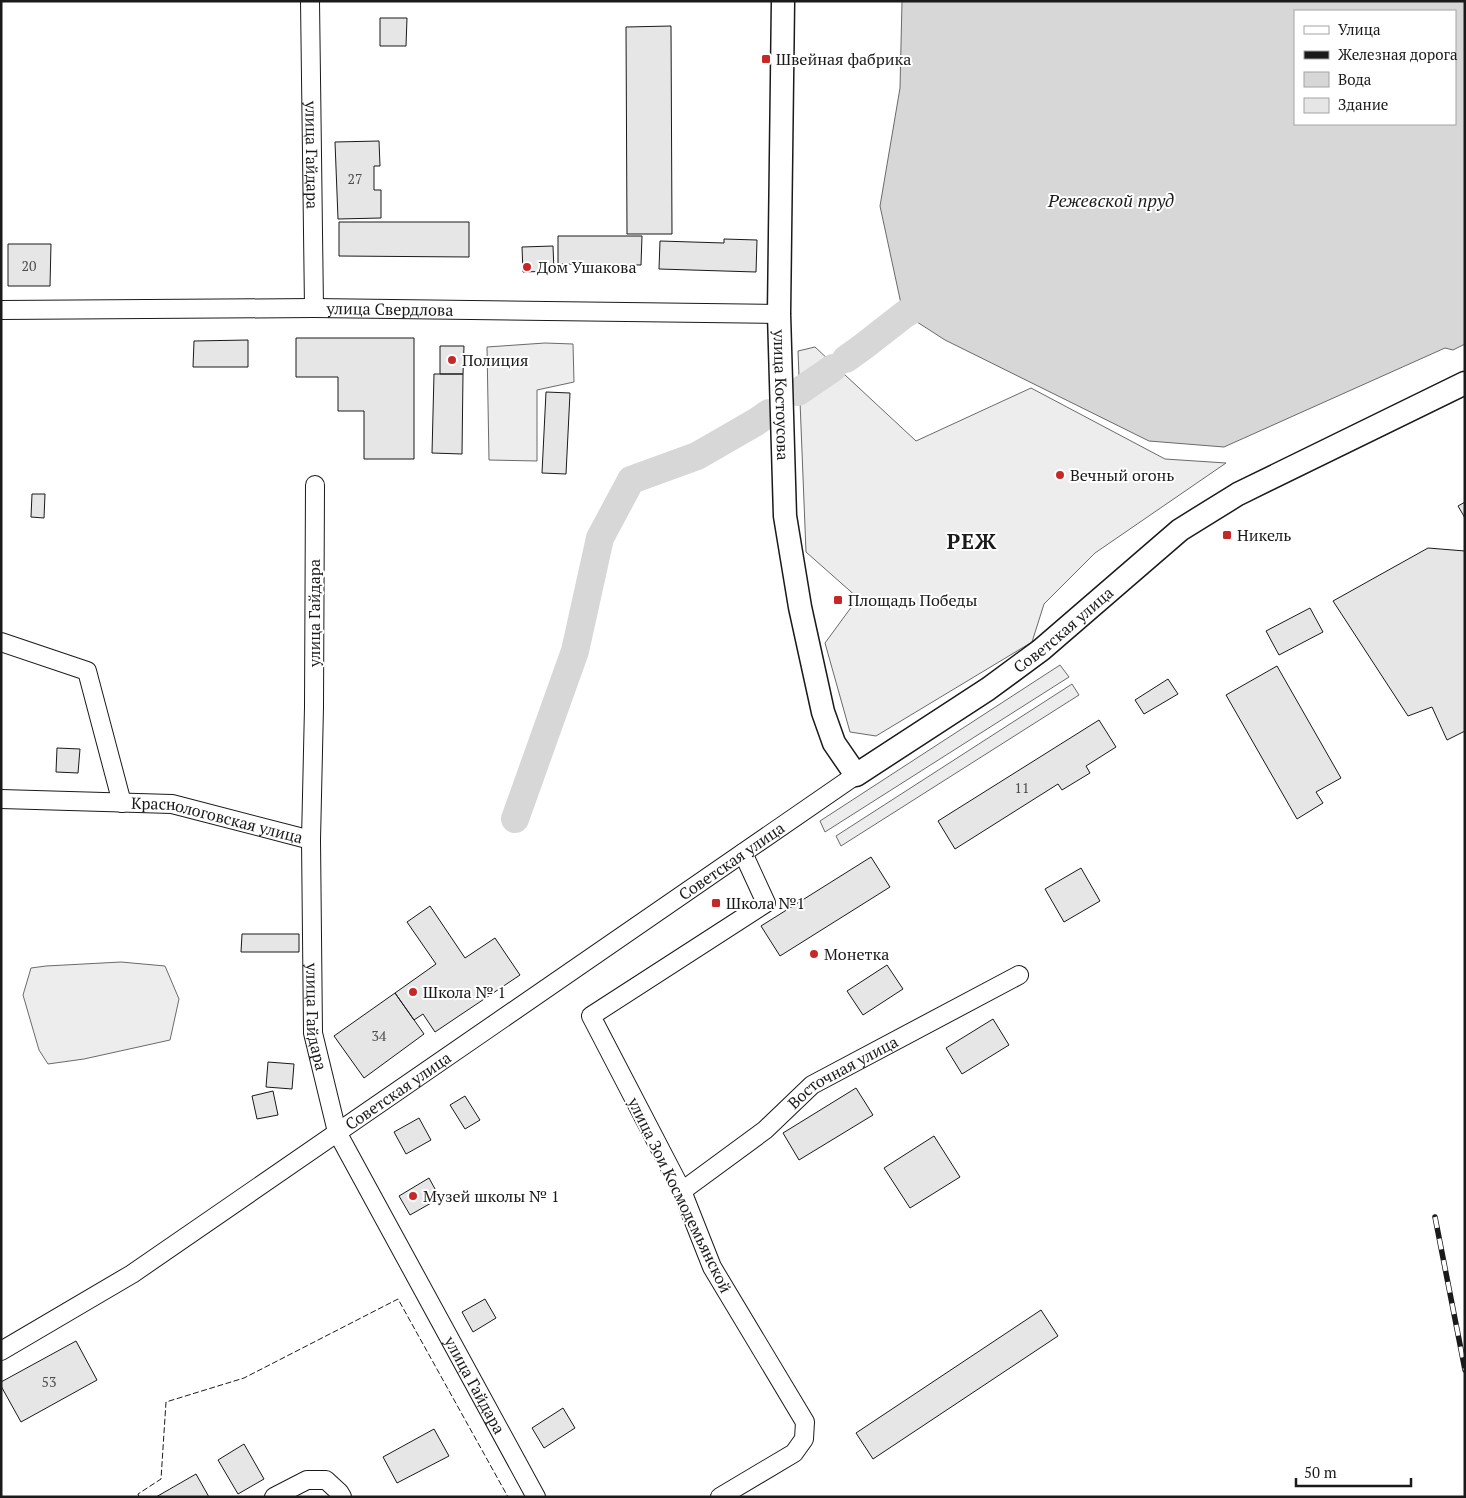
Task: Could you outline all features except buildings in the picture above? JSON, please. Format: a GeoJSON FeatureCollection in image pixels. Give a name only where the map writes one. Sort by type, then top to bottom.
{"type":"FeatureCollection","features":[{"type":"Feature","properties":{"kind":"main road","name":"улица Костоусова"},"geometry":{"type":"LineString","coordinates":[[783,1],[779,314],[785,516],[800,607],[823,712],[834,743],[856,775]]}},
{"type":"Feature","properties":{"kind":"main road","name":"Советская улица"},"geometry":{"type":"LineString","coordinates":[[856,775],[988,689],[1041,650],[1188,525],[1238,494],[1465,383]]}},
{"type":"Feature","properties":{"kind":"street","name":"улица Гайдара"},"geometry":{"type":"LineString","coordinates":[[310,1],[314,308]]}},
{"type":"Feature","properties":{"kind":"street","name":"улица Свердлова"},"geometry":{"type":"LineString","coordinates":[[1,310],[314,308],[779,314]]}},
{"type":"Feature","properties":{"kind":"street","name":"улица Гайдара"},"geometry":{"type":"LineString","coordinates":[[315,485],[314,707],[311,840],[312,1033],[337,1132],[536,1497]]}},
{"type":"Feature","properties":{"kind":"street","name":"Краснологовская улица"},"geometry":{"type":"LineString","coordinates":[[1,642],[87,671],[122,803]]}},
{"type":"Feature","properties":{"kind":"street","name":"Советская улица"},"geometry":{"type":"LineString","coordinates":[[1,1351],[132,1274],[856,775]]}},
{"type":"Feature","properties":{"kind":"street","name":"Краснологовская улица"},"geometry":{"type":"LineString","coordinates":[[1,799],[172,804],[311,840]]}},
{"type":"Feature","properties":{"kind":"street","name":"улица Зои Космодемьянской"},"geometry":{"type":"LineString","coordinates":[[720,1497],[794,1453],[804,1439],[805,1422],[712,1267],[682,1191],[591,1016],[766,904],[743,853]]}},
{"type":"Feature","properties":{"kind":"street","name":"Восточная улица"},"geometry":{"type":"LineString","coordinates":[[682,1191],[765,1130],[812,1086],[1019,975]]}},
{"type":"Feature","properties":{"kind":"street"},"geometry":{"type":"LineString","coordinates":[[274,1497],[307,1480],[326,1480],[342,1497]]}},
{"type":"Feature","properties":{"kind":"shaded area"},"geometry":{"type":"Polygon","coordinates":[[[545,343],[573,344],[574,382],[537,390],[537,461],[489,460],[487,347],[545,343]]]}},
{"type":"Feature","properties":{"kind":"shaded area"},"geometry":{"type":"Polygon","coordinates":[[[815,347],[916,441],[1031,388],[1165,459],[1226,463],[1095,553],[1044,604],[1032,642],[876,736],[850,732],[825,643],[858,598],[806,552],[798,351],[815,347]]]}},
{"type":"Feature","properties":{"kind":"shaded area"},"geometry":{"type":"Polygon","coordinates":[[[1060,665],[1069,677],[825,832],[820,821],[1060,665]]]}},
{"type":"Feature","properties":{"kind":"shaded area"},"geometry":{"type":"Polygon","coordinates":[[[1072,684],[1079,695],[841,846],[836,836],[1072,684]]]}},
{"type":"Feature","properties":{"kind":"shaded area"},"geometry":{"type":"Polygon","coordinates":[[[121,962],[165,966],[179,999],[170,1040],[84,1059],[48,1064],[39,1050],[23,995],[31,968],[121,962]]]}},
{"type":"Feature","properties":{"kind":"water","name":"Режевской пруд"},"geometry":{"type":"Polygon","coordinates":[[[902,1],[1465,1],[1465,344],[1453,350],[1445,348],[1224,447],[1149,441],[945,340],[903,313],[880,206],[900,88],[902,1]]]}},
{"type":"Feature","properties":{"kind":"waterway"},"geometry":{"type":"LineString","coordinates":[[846,359],[905,314],[937,296]]}},
{"type":"Feature","properties":{"kind":"waterway"},"geometry":{"type":"LineString","coordinates":[[798,392],[833,368]]}},
{"type":"Feature","properties":{"kind":"waterway"},"geometry":{"type":"LineString","coordinates":[[515,819],[575,651],[600,538],[631,480],[697,456],[769,413]]}},
{"type":"Feature","properties":{"kind":"railway"},"geometry":{"type":"LineString","coordinates":[[1435,1217],[1465,1370]]}},
{"type":"Feature","properties":{"kind":"fence"},"geometry":{"type":"LineString","coordinates":[[139,1497],[138,1494],[161,1479],[166,1402],[244,1378],[398,1299],[508,1497]]}},
{"type":"Feature","properties":{"kind":"place","name":"Швейная фабрика"},"geometry":{"type":"Point","coordinates":[766,59]}},
{"type":"Feature","properties":{"kind":"place","name":"Дом Ушакова"},"geometry":{"type":"Point","coordinates":[527,267]}},
{"type":"Feature","properties":{"kind":"place","name":"Полиция"},"geometry":{"type":"Point","coordinates":[452,360]}},
{"type":"Feature","properties":{"kind":"place","name":"Вечный огонь"},"geometry":{"type":"Point","coordinates":[1060,475]}},
{"type":"Feature","properties":{"kind":"place","name":"Никель"},"geometry":{"type":"Point","coordinates":[1227,535]}},
{"type":"Feature","properties":{"kind":"place","name":"Площадь Победы"},"geometry":{"type":"Point","coordinates":[838,600]}},
{"type":"Feature","properties":{"kind":"place","name":"Школа №1"},"geometry":{"type":"Point","coordinates":[716,903]}},
{"type":"Feature","properties":{"kind":"place","name":"Монетка"},"geometry":{"type":"Point","coordinates":[814,954]}},
{"type":"Feature","properties":{"kind":"place","name":"Школа № 1"},"geometry":{"type":"Point","coordinates":[413,992]}},
{"type":"Feature","properties":{"kind":"place","name":"Музей школы № 1"},"geometry":{"type":"Point","coordinates":[413,1196]}},
{"type":"Feature","properties":{"kind":"district","name":"РЕЖ"},"geometry":{"type":"Point","coordinates":[972,541]}}]}
